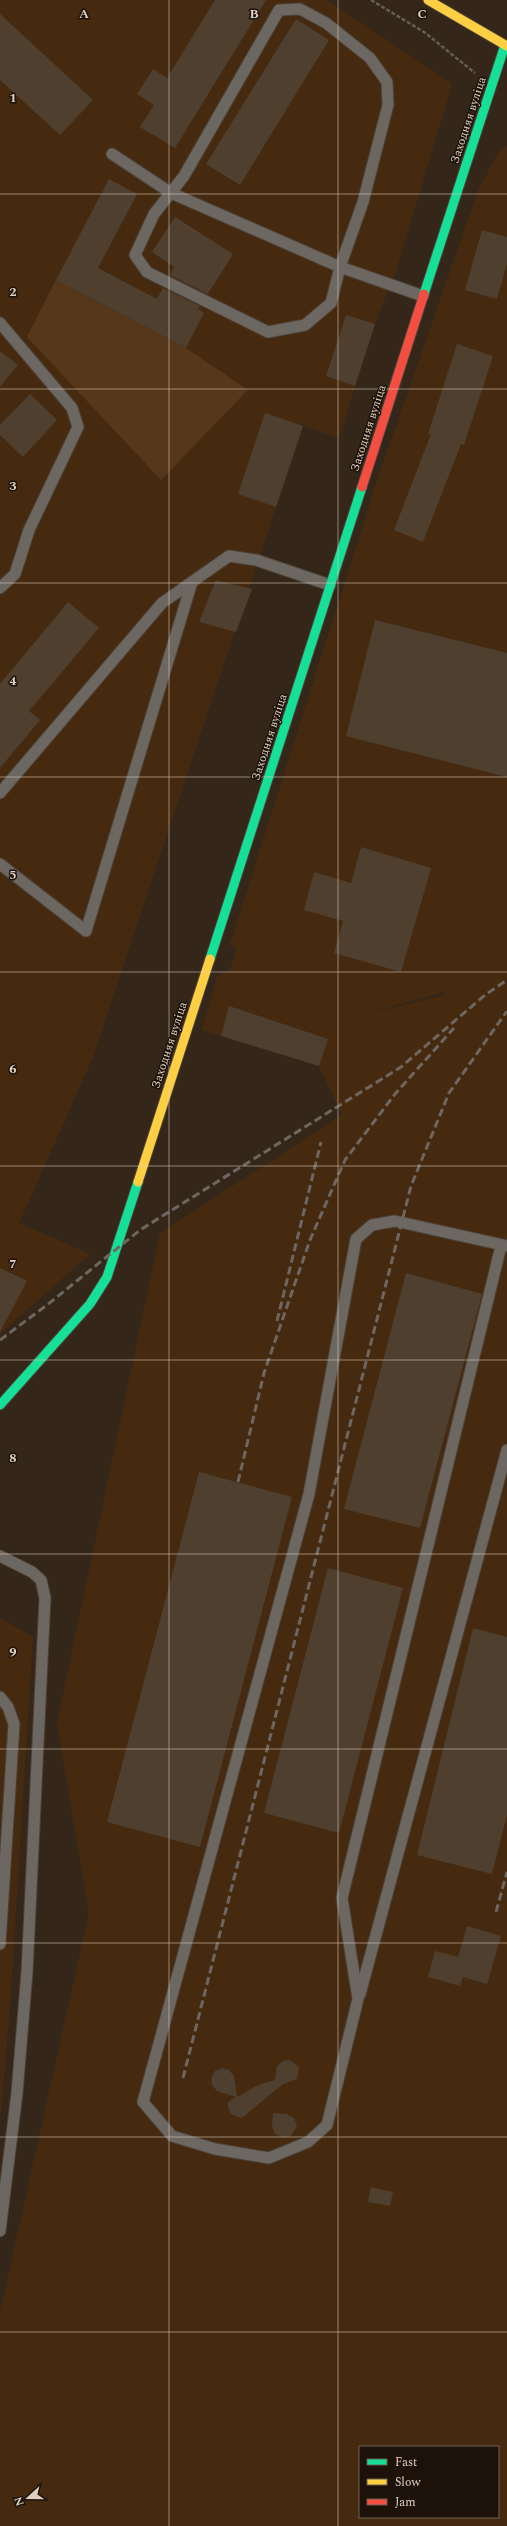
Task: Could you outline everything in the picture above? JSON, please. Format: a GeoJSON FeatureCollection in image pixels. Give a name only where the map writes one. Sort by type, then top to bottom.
{"type":"FeatureCollection","features":[{"type":"Feature","properties":{"kind":"street"},"geometry":{"type":"LineString","coordinates":[[428,0],[506,45]]}},
{"type":"Feature","properties":{"kind":"street","name":"Заходняя вуліца"},"geometry":{"type":"LineString","coordinates":[[0,1405],[90,1304],[107,1277],[491,86],[506,45]]}},
{"type":"Feature","properties":{"kind":"lane"},"geometry":{"type":"LineString","coordinates":[[300,9],[326,23],[370,58],[387,82],[388,104],[362,202],[340,267],[331,303],[305,325],[268,332],[147,272],[135,255],[154,214],[184,176],[279,10],[300,9]]}},
{"type":"Feature","properties":{"kind":"lane"},"geometry":{"type":"LineString","coordinates":[[112,154],[171,193],[340,267],[423,296]]}},
{"type":"Feature","properties":{"kind":"lane"},"geometry":{"type":"LineString","coordinates":[[0,323],[72,408],[78,427],[29,530],[15,574],[0,588]]}},
{"type":"Feature","properties":{"kind":"lane"},"geometry":{"type":"LineString","coordinates":[[0,793],[162,603],[229,556],[256,560],[330,585]]}},
{"type":"Feature","properties":{"kind":"lane"},"geometry":{"type":"LineString","coordinates":[[0,864],[86,930],[192,582]]}},
{"type":"Feature","properties":{"kind":"lane"},"geometry":{"type":"LineString","coordinates":[[358,1999],[342,1898],[504,1246],[395,1221],[372,1225],[356,1239],[308,1494],[143,2102],[172,2136],[214,2149],[269,2158],[308,2142],[327,2125],[358,1999],[507,1450]]}},
{"type":"Feature","properties":{"kind":"lane"},"geometry":{"type":"LineString","coordinates":[[0,1556],[32,1572],[41,1580],[45,1598],[27,1972],[15,2108],[0,2231]]}},
{"type":"Feature","properties":{"kind":"lane"},"geometry":{"type":"LineString","coordinates":[[0,1697],[8,1707],[14,1724],[0,1944]]}},
{"type":"Feature","properties":{"kind":"path"},"geometry":{"type":"LineString","coordinates":[[371,0],[424,32],[491,86]]}},
{"type":"Feature","properties":{"kind":"shaded area"},"geometry":{"type":"Polygon","coordinates":[[[0,0],[327,0],[452,84],[397,268],[375,324],[339,438],[303,426],[93,1057],[19,1223],[90,1254],[0,1334],[0,0]],[[56,280],[161,479],[248,390],[186,348],[56,280]]]}},
{"type":"Feature","properties":{"kind":"shaded area"},"geometry":{"type":"Polygon","coordinates":[[[507,146],[507,2526],[0,2526],[0,2313],[89,1913],[57,1723],[160,1233],[342,1115],[319,1066],[202,1030],[217,977],[230,969],[237,949],[230,944],[378,478],[479,188],[500,150],[507,146]],[[444,992],[358,1016],[444,995],[444,992]]]}},
{"type":"Feature","properties":{"kind":"shaded area"},"geometry":{"type":"Polygon","coordinates":[[[56,280],[186,348],[248,390],[161,480],[27,337],[56,280]]]}},
{"type":"Feature","properties":{"kind":"shaded area"},"geometry":{"type":"Polygon","coordinates":[[[0,1618],[33,1637],[10,2006],[0,2123],[0,1618]]]}},
{"type":"Feature","properties":{"kind":"building"},"geometry":{"type":"Polygon","coordinates":[[[215,0],[266,0],[175,148],[140,127],[154,105],[137,94],[153,69],[167,78],[215,0]]]}},
{"type":"Feature","properties":{"kind":"building"},"geometry":{"type":"Polygon","coordinates":[[[0,14],[93,100],[60,135],[0,80],[0,14]]]}},
{"type":"Feature","properties":{"kind":"building"},"geometry":{"type":"Polygon","coordinates":[[[296,19],[329,40],[240,185],[206,164],[296,19]]]}},
{"type":"Feature","properties":{"kind":"building"},"geometry":{"type":"Polygon","coordinates":[[[109,179],[137,194],[98,268],[157,299],[163,288],[200,306],[198,309],[204,313],[186,348],[56,280],[109,179]]]}},
{"type":"Feature","properties":{"kind":"building"},"geometry":{"type":"Polygon","coordinates":[[[175,217],[233,254],[208,294],[170,275],[174,267],[152,252],[175,217]]]}},
{"type":"Feature","properties":{"kind":"building"},"geometry":{"type":"Polygon","coordinates":[[[482,230],[507,237],[507,264],[497,299],[465,290],[482,230]]]}},
{"type":"Feature","properties":{"kind":"building"},"geometry":{"type":"Polygon","coordinates":[[[346,315],[375,324],[355,386],[326,376],[346,315]]]}},
{"type":"Feature","properties":{"kind":"building"},"geometry":{"type":"Polygon","coordinates":[[[457,344],[493,356],[464,445],[461,444],[423,542],[394,530],[431,434],[428,434],[457,344]]]}},
{"type":"Feature","properties":{"kind":"building"},"geometry":{"type":"Polygon","coordinates":[[[0,351],[18,365],[0,387],[0,351]]]}},
{"type":"Feature","properties":{"kind":"building"},"geometry":{"type":"Polygon","coordinates":[[[30,394],[57,420],[23,457],[0,435],[0,425],[30,394]]]}},
{"type":"Feature","properties":{"kind":"building"},"geometry":{"type":"Polygon","coordinates":[[[265,413],[303,426],[276,507],[238,494],[265,413]]]}},
{"type":"Feature","properties":{"kind":"building"},"geometry":{"type":"Polygon","coordinates":[[[216,580],[252,589],[236,632],[199,622],[216,580]]]}},
{"type":"Feature","properties":{"kind":"building"},"geometry":{"type":"Polygon","coordinates":[[[68,602],[99,628],[29,711],[40,720],[0,768],[0,684],[68,602]]]}},
{"type":"Feature","properties":{"kind":"building"},"geometry":{"type":"Polygon","coordinates":[[[375,620],[507,653],[507,777],[346,736],[375,620]]]}},
{"type":"Feature","properties":{"kind":"building"},"geometry":{"type":"Polygon","coordinates":[[[361,847],[431,868],[401,972],[334,953],[343,921],[304,910],[314,872],[351,883],[361,847]]]}},
{"type":"Feature","properties":{"kind":"building"},"geometry":{"type":"Polygon","coordinates":[[[229,1006],[328,1039],[319,1066],[221,1036],[229,1006]]]}},
{"type":"Feature","properties":{"kind":"building"},"geometry":{"type":"Polygon","coordinates":[[[0,1268],[27,1281],[0,1332],[0,1268]]]}},
{"type":"Feature","properties":{"kind":"building"},"geometry":{"type":"Polygon","coordinates":[[[406,1273],[482,1294],[420,1528],[344,1509],[406,1273]]]}},
{"type":"Feature","properties":{"kind":"building"},"geometry":{"type":"Polygon","coordinates":[[[199,1472],[292,1497],[200,1847],[107,1822],[199,1472]]]}},
{"type":"Feature","properties":{"kind":"building"},"geometry":{"type":"Polygon","coordinates":[[[328,1568],[403,1588],[339,1833],[264,1813],[328,1568]]]}},
{"type":"Feature","properties":{"kind":"building"},"geometry":{"type":"Polygon","coordinates":[[[473,1628],[507,1637],[507,1815],[492,1874],[417,1855],[473,1628]]]}},
{"type":"Feature","properties":{"kind":"building"},"geometry":{"type":"Polygon","coordinates":[[[467,1926],[501,1936],[487,1984],[463,1977],[460,1986],[428,1977],[435,1951],[458,1957],[467,1926]]]}},
{"type":"Feature","properties":{"kind":"building"},"geometry":{"type":"Polygon","coordinates":[[[290,2060],[299,2067],[297,2079],[283,2084],[242,2118],[231,2114],[228,2107],[228,2102],[236,2097],[217,2091],[212,2085],[211,2078],[215,2071],[222,2068],[229,2070],[234,2076],[237,2097],[260,2084],[275,2080],[277,2066],[283,2061],[290,2060]]]}},
{"type":"Feature","properties":{"kind":"building"},"geometry":{"type":"Polygon","coordinates":[[[273,2113],[287,2114],[294,2118],[297,2126],[291,2136],[283,2138],[275,2134],[272,2127],[273,2113]]]}},
{"type":"Feature","properties":{"kind":"building"},"geometry":{"type":"Polygon","coordinates":[[[371,2187],[393,2192],[390,2206],[368,2202],[371,2187]]]}},
{"type":"Feature","properties":{"kind":"railway"},"geometry":{"type":"LineString","coordinates":[[0,1340],[47,1305],[140,1230],[401,1067],[485,995],[507,980]]}},
{"type":"Feature","properties":{"kind":"railway"},"geometry":{"type":"LineString","coordinates":[[183,2078],[411,1186],[449,1093],[507,1011]]}},
{"type":"Feature","properties":{"kind":"railway"},"geometry":{"type":"LineString","coordinates":[[238,1482],[264,1373],[310,1240],[345,1160],[395,1094],[454,1028]]}},
{"type":"Feature","properties":{"kind":"railway"},"geometry":{"type":"LineString","coordinates":[[277,1321],[321,1142]]}},
{"type":"Feature","properties":{"kind":"railway"},"geometry":{"type":"LineString","coordinates":[[496,1912],[507,1872]]}},
{"type":"Feature","properties":{"kind":"traffic: fast"},"geometry":{"type":"LineString","coordinates":[[424,294],[505,45]]}},
{"type":"Feature","properties":{"kind":"traffic: fast"},"geometry":{"type":"LineString","coordinates":[[210,959],[362,487]]}},
{"type":"Feature","properties":{"kind":"traffic: fast"},"geometry":{"type":"LineString","coordinates":[[0,1405],[90,1304],[107,1277],[138,1182]]}},
{"type":"Feature","properties":{"kind":"traffic: slow"},"geometry":{"type":"LineString","coordinates":[[428,0],[507,46]]}},
{"type":"Feature","properties":{"kind":"traffic: slow"},"geometry":{"type":"LineString","coordinates":[[138,1182],[210,959]]}},
{"type":"Feature","properties":{"kind":"traffic: jam"},"geometry":{"type":"LineString","coordinates":[[362,487],[424,294]]}}]}
